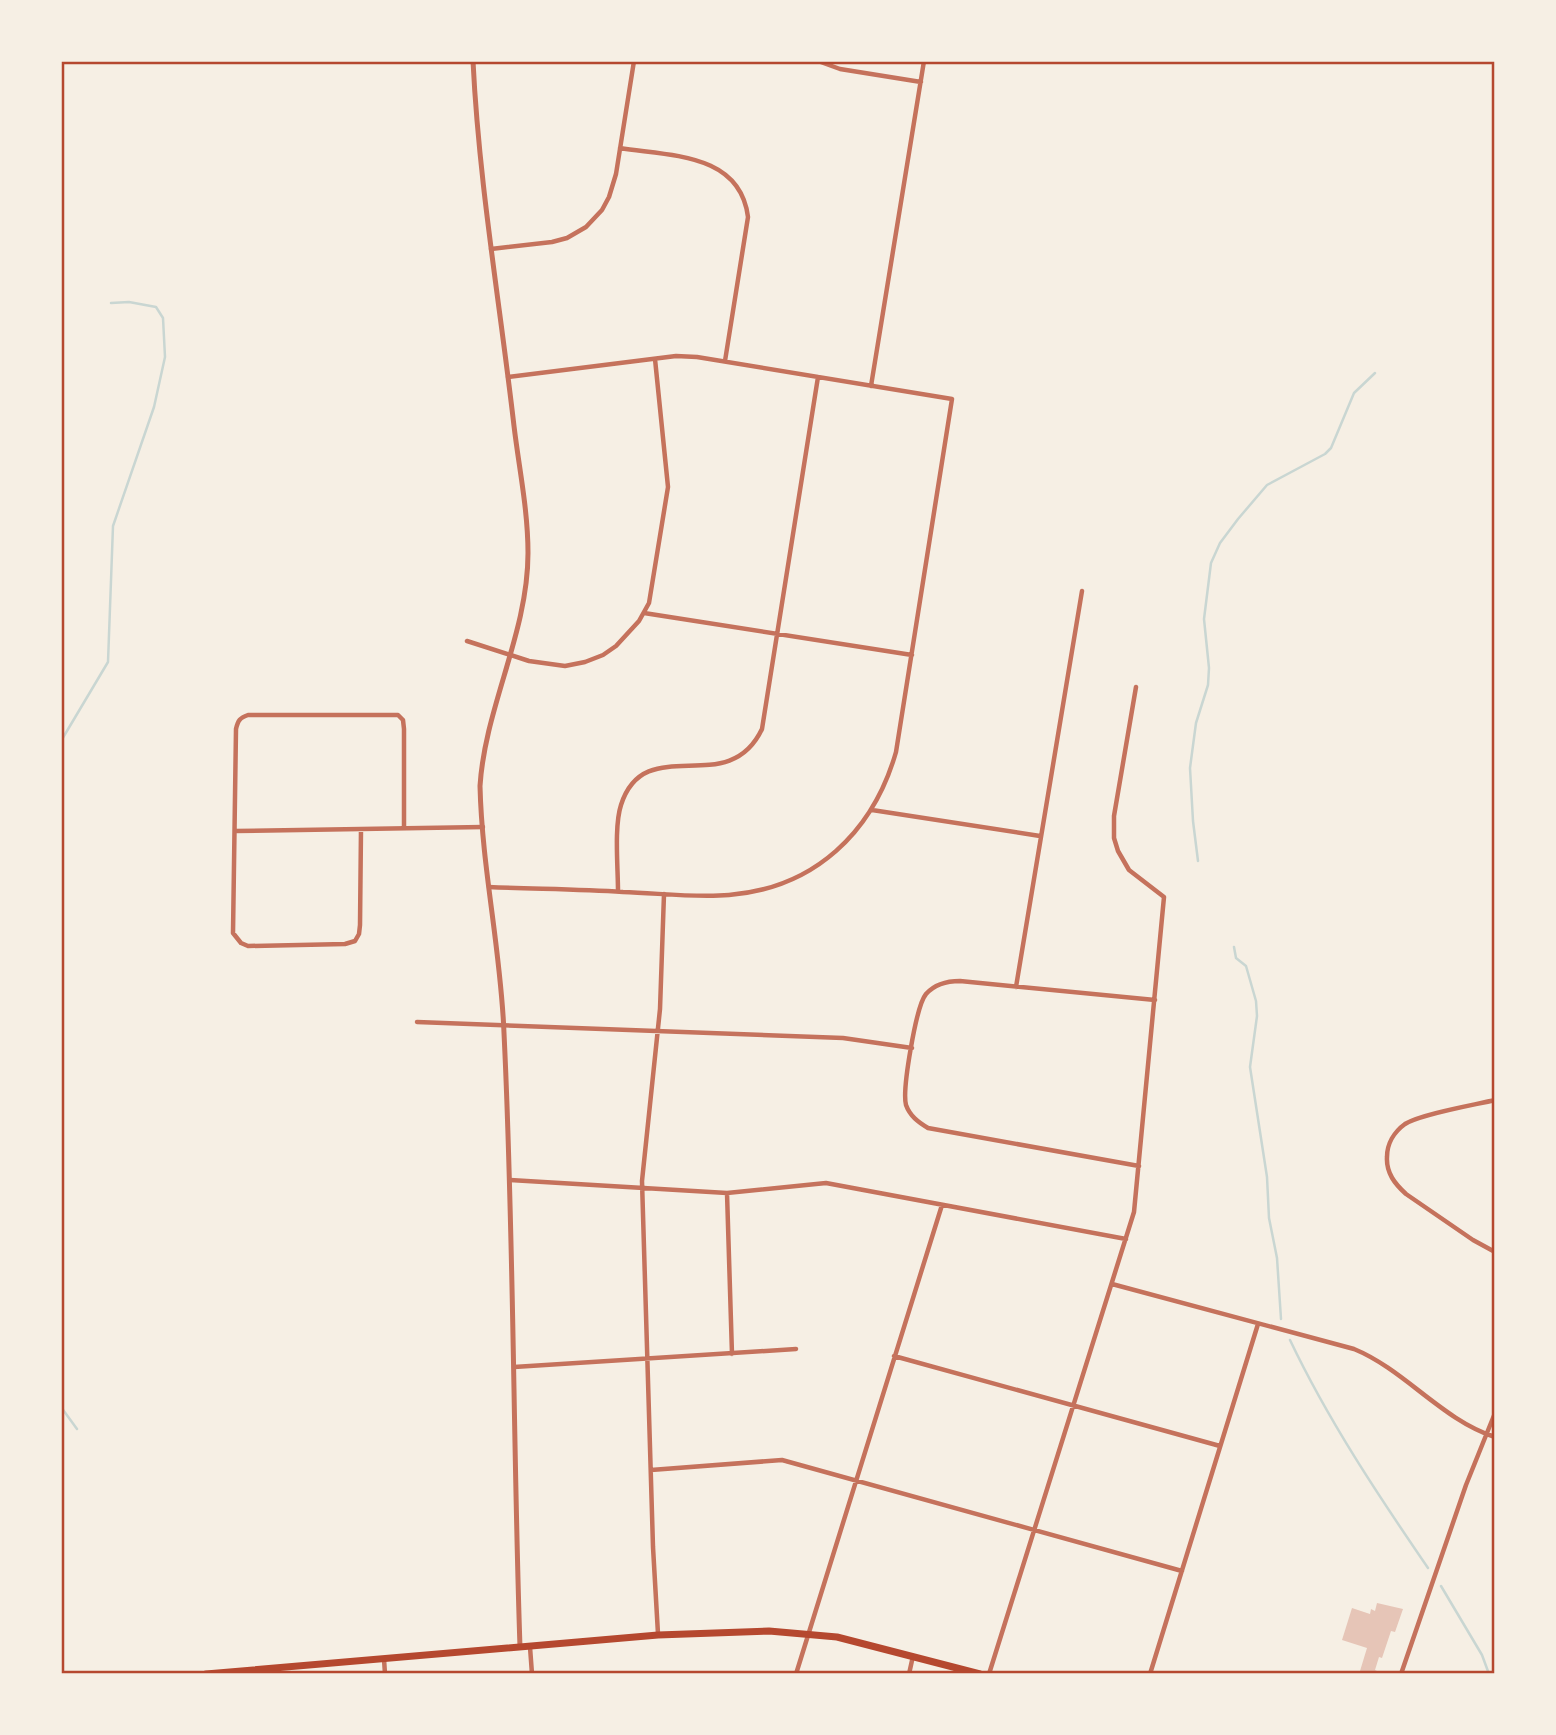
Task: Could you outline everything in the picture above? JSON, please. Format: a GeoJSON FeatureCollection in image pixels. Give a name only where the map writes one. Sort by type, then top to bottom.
{"type":"FeatureCollection","features":[{"type":"Feature","properties":{"kind":"main road"},"geometry":{"type":"LineString","coordinates":[[206,1674],[729,1631],[809,1634],[860,1642],[979,1674]]}},
{"type":"Feature","properties":{"kind":"street"},"geometry":{"type":"LineString","coordinates":[[473,61],[477,138],[528,551],[526,594],[481,769],[480,795],[504,1025],[520,1647]]}},
{"type":"Feature","properties":{"kind":"street"},"geometry":{"type":"LineString","coordinates":[[491,249],[560,240],[586,227],[602,210],[609,197],[620,148],[634,61]]}},
{"type":"Feature","properties":{"kind":"street"},"geometry":{"type":"LineString","coordinates":[[818,61],[840,69],[921,82]]}},
{"type":"Feature","properties":{"kind":"street"},"geometry":{"type":"LineString","coordinates":[[871,386],[924,61]]}},
{"type":"Feature","properties":{"kind":"street"},"geometry":{"type":"LineString","coordinates":[[620,148],[714,166],[729,176],[743,194],[748,217],[724,361]]}},
{"type":"Feature","properties":{"kind":"street"},"geometry":{"type":"LineString","coordinates":[[489,887],[728,895],[777,885],[811,869],[839,848],[872,810],[896,752],[952,399],[683,356],[508,377]]}},
{"type":"Feature","properties":{"kind":"street"},"geometry":{"type":"LineString","coordinates":[[467,641],[548,665],[565,666],[585,662],[616,646],[629,634],[644,612],[649,603],[668,487],[655,359]]}},
{"type":"Feature","properties":{"kind":"street"},"geometry":{"type":"LineString","coordinates":[[618,891],[620,809],[627,791],[641,777],[659,768],[726,764],[751,747],[764,722],[818,377]]}},
{"type":"Feature","properties":{"kind":"street"},"geometry":{"type":"LineString","coordinates":[[1016,987],[1082,591]]}},
{"type":"Feature","properties":{"kind":"street"},"geometry":{"type":"LineString","coordinates":[[644,612],[912,655]]}},
{"type":"Feature","properties":{"kind":"street"},"geometry":{"type":"LineString","coordinates":[[989,1674],[1134,1212],[1164,897],[1129,870],[1121,858],[1114,838],[1114,816],[1136,687]]}},
{"type":"Feature","properties":{"kind":"street"},"geometry":{"type":"LineString","coordinates":[[360,829],[360,925],[355,941],[345,944],[248,946],[240,943],[233,933],[238,721],[248,715],[398,715],[403,720],[404,729],[404,828]]}},
{"type":"Feature","properties":{"kind":"street"},"geometry":{"type":"LineString","coordinates":[[872,810],[1040,836]]}},
{"type":"Feature","properties":{"kind":"street"},"geometry":{"type":"LineString","coordinates":[[235,831],[483,827]]}},
{"type":"Feature","properties":{"kind":"street"},"geometry":{"type":"LineString","coordinates":[[658,1635],[642,1189],[658,1031],[664,894]]}},
{"type":"Feature","properties":{"kind":"street"},"geometry":{"type":"LineString","coordinates":[[1139,1166],[953,1133],[920,1124],[911,1114],[905,1099],[918,1010],[926,994],[949,981],[1155,1000]]}},
{"type":"Feature","properties":{"kind":"street"},"geometry":{"type":"LineString","coordinates":[[417,1022],[843,1038],[912,1048]]}},
{"type":"Feature","properties":{"kind":"street"},"geometry":{"type":"LineString","coordinates":[[1495,1100],[1411,1121],[1396,1132],[1389,1144],[1387,1156],[1390,1175],[1406,1194],[1495,1252]]}},
{"type":"Feature","properties":{"kind":"street"},"geometry":{"type":"LineString","coordinates":[[510,1180],[727,1193],[826,1183],[1126,1239]]}},
{"type":"Feature","properties":{"kind":"street"},"geometry":{"type":"LineString","coordinates":[[727,1193],[732,1354]]}},
{"type":"Feature","properties":{"kind":"street"},"geometry":{"type":"LineString","coordinates":[[796,1674],[942,1205]]}},
{"type":"Feature","properties":{"kind":"street"},"geometry":{"type":"LineString","coordinates":[[1112,1284],[1360,1351],[1446,1411],[1495,1437]]}},
{"type":"Feature","properties":{"kind":"street"},"geometry":{"type":"LineString","coordinates":[[1150,1674],[1258,1324]]}},
{"type":"Feature","properties":{"kind":"street"},"geometry":{"type":"LineString","coordinates":[[514,1367],[796,1349]]}},
{"type":"Feature","properties":{"kind":"street"},"geometry":{"type":"LineString","coordinates":[[894,1356],[1220,1446]]}},
{"type":"Feature","properties":{"kind":"street"},"geometry":{"type":"LineString","coordinates":[[1401,1674],[1466,1485],[1495,1413]]}},
{"type":"Feature","properties":{"kind":"street"},"geometry":{"type":"LineString","coordinates":[[651,1471],[782,1460],[1182,1571]]}},
{"type":"Feature","properties":{"kind":"street"},"geometry":{"type":"LineString","coordinates":[[530,1646],[532,1674]]}},
{"type":"Feature","properties":{"kind":"street"},"geometry":{"type":"LineString","coordinates":[[909,1674],[913,1656]]}},
{"type":"Feature","properties":{"kind":"street"},"geometry":{"type":"LineString","coordinates":[[384,1659],[385,1674]]}},
{"type":"Feature","properties":{"kind":"building"},"geometry":{"type":"Polygon","coordinates":[[[1377,1603],[1403,1609],[1395,1632],[1391,1631],[1382,1658],[1379,1657],[1376,1674],[1369,1674],[1360,1671],[1367,1648],[1342,1640],[1352,1608],[1370,1614],[1371,1609],[1375,1611],[1377,1603]]]}},
{"type":"Feature","properties":{"kind":"waterway"},"geometry":{"type":"LineString","coordinates":[[61,741],[108,662],[113,526],[154,407],[165,357],[163,318],[156,307],[129,302],[111,303]]}},
{"type":"Feature","properties":{"kind":"waterway"},"geometry":{"type":"LineString","coordinates":[[1198,861],[1190,768],[1196,723],[1208,685],[1204,619],[1211,563],[1220,543],[1267,485],[1325,454],[1331,448],[1354,393],[1375,373]]}},
{"type":"Feature","properties":{"kind":"waterway"},"geometry":{"type":"LineString","coordinates":[[1234,947],[1236,958],[1246,966],[1256,1001],[1257,1016],[1250,1067],[1267,1177],[1269,1218],[1277,1258],[1281,1319]]}},
{"type":"Feature","properties":{"kind":"waterway"},"geometry":{"type":"LineString","coordinates":[[1290,1340],[1337,1428],[1428,1568]]}},
{"type":"Feature","properties":{"kind":"waterway"},"geometry":{"type":"LineString","coordinates":[[61,1407],[77,1429]]}},
{"type":"Feature","properties":{"kind":"waterway"},"geometry":{"type":"LineString","coordinates":[[1441,1586],[1482,1655],[1489,1674]]}}]}
